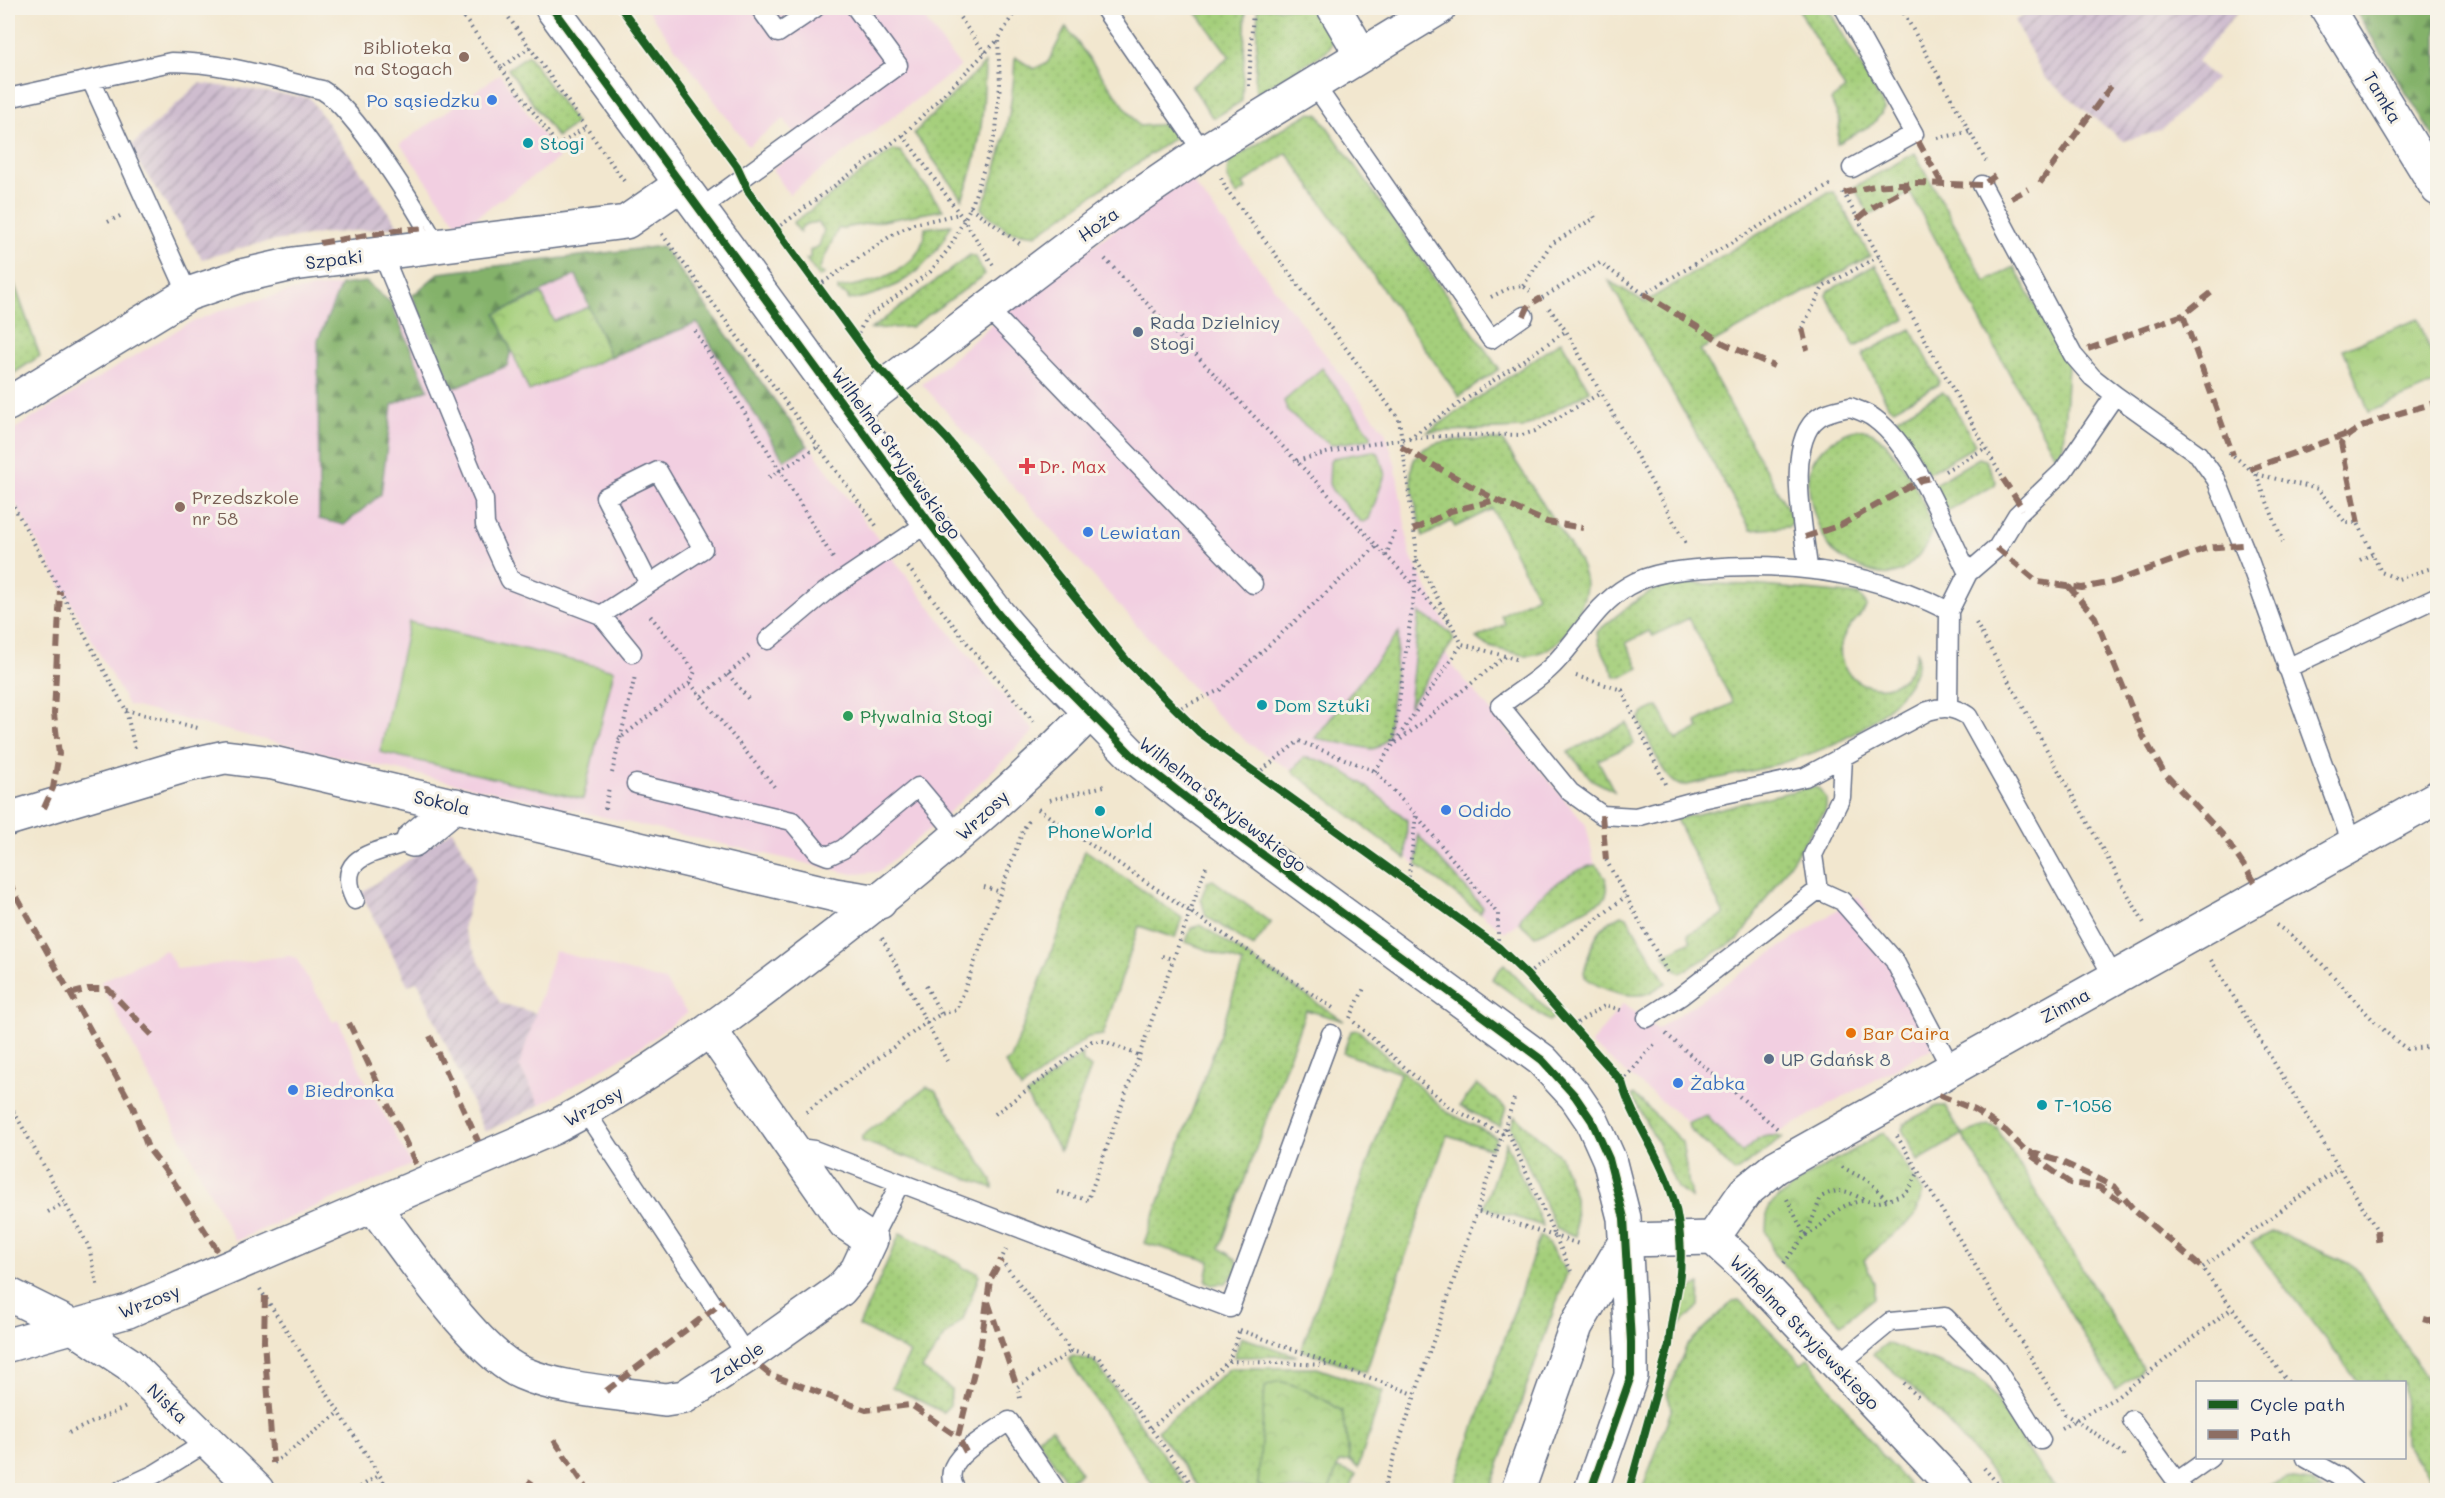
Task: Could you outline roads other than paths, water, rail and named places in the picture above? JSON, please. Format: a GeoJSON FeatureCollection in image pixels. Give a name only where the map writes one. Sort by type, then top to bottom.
{"type":"FeatureCollection","features":[{"type":"Feature","properties":{"kind":"street","name":"Wilhelma Stryjewskiego"},"geometry":{"type":"LineString","coordinates":[[552,8],[998,614],[1090,713],[1133,756],[1194,804],[1542,1060],[1575,1096],[1592,1121],[1610,1159],[1624,1218],[1626,1240],[1631,1376],[1591,1491]]}},
{"type":"Feature","properties":{"kind":"street"},"geometry":{"type":"LineString","coordinates":[[1334,8],[1361,54]]}},
{"type":"Feature","properties":{"kind":"street","name":"Hoża"},"geometry":{"type":"LineString","coordinates":[[849,413],[1109,216],[1211,164],[1314,84],[1439,8]]}},
{"type":"Feature","properties":{"kind":"street","name":"Tamka"},"geometry":{"type":"LineString","coordinates":[[2327,8],[2438,189]]}},
{"type":"Feature","properties":{"kind":"street","name":"Szpaki"},"geometry":{"type":"LineString","coordinates":[[8,404],[188,294],[266,269],[626,222],[691,197]]}},
{"type":"Feature","properties":{"kind":"street","name":"Wrzosy"},"geometry":{"type":"LineString","coordinates":[[8,1345],[70,1325],[128,1311],[553,1128],[646,1076],[879,915],[1090,713]]}},
{"type":"Feature","properties":{"kind":"street","name":"Sokola"},"geometry":{"type":"LineString","coordinates":[[8,819],[184,766],[225,757],[273,763],[835,895],[879,915]]}},
{"type":"Feature","properties":{"kind":"street","name":"Zimna"},"geometry":{"type":"LineString","coordinates":[[1713,1238],[1745,1192],[1776,1167],[2438,797]]}},
{"type":"Feature","properties":{"kind":"street"},"geometry":{"type":"LineString","coordinates":[[413,840],[454,805]]}},
{"type":"Feature","properties":{"kind":"street"},"geometry":{"type":"LineString","coordinates":[[710,1030],[845,1223],[871,1240]]}},
{"type":"Feature","properties":{"kind":"street","name":"Zakole"},"geometry":{"type":"LineString","coordinates":[[374,1207],[478,1340],[519,1372],[555,1382],[665,1400],[684,1397],[747,1356],[840,1290],[857,1270],[871,1240]]}},
{"type":"Feature","properties":{"kind":"street","name":"Wilhelma Stryjewskiego"},"geometry":{"type":"LineString","coordinates":[[1713,1238],[1750,1272],[1957,1491]]}},
{"type":"Feature","properties":{"kind":"street"},"geometry":{"type":"LineString","coordinates":[[1518,1491],[1576,1326],[1626,1240],[1713,1238]]}},
{"type":"Feature","properties":{"kind":"street","name":"Niska"},"geometry":{"type":"LineString","coordinates":[[8,1294],[70,1325],[129,1364],[256,1491]]}},
{"type":"Feature","properties":{"kind":"lane"},"geometry":{"type":"LineString","coordinates":[[760,8],[778,33],[815,8]]}},
{"type":"Feature","properties":{"kind":"lane"},"geometry":{"type":"LineString","coordinates":[[691,197],[898,65],[856,8]]}},
{"type":"Feature","properties":{"kind":"lane"},"geometry":{"type":"LineString","coordinates":[[1104,8],[1211,164]]}},
{"type":"Feature","properties":{"kind":"lane"},"geometry":{"type":"LineString","coordinates":[[1844,8],[1914,134],[1852,168]]}},
{"type":"Feature","properties":{"kind":"lane"},"geometry":{"type":"LineString","coordinates":[[8,98],[171,62],[198,62],[322,90],[336,98],[366,137],[437,247]]}},
{"type":"Feature","properties":{"kind":"lane"},"geometry":{"type":"LineString","coordinates":[[91,80],[188,294]]}},
{"type":"Feature","properties":{"kind":"lane"},"geometry":{"type":"LineString","coordinates":[[1314,84],[1491,339],[1524,316]]}},
{"type":"Feature","properties":{"kind":"lane"},"geometry":{"type":"LineString","coordinates":[[1982,185],[2073,355],[2092,377],[2198,454],[2216,479],[2352,844]]}},
{"type":"Feature","properties":{"kind":"lane"},"geometry":{"type":"LineString","coordinates":[[382,253],[484,500],[485,525],[510,580],[601,615],[632,653]]}},
{"type":"Feature","properties":{"kind":"lane"},"geometry":{"type":"LineString","coordinates":[[987,308],[1253,584]]}},
{"type":"Feature","properties":{"kind":"lane"},"geometry":{"type":"LineString","coordinates":[[1948,707],[1949,611],[1968,573],[1997,548],[2017,515],[2063,471],[2115,395]]}},
{"type":"Feature","properties":{"kind":"lane"},"geometry":{"type":"LineString","coordinates":[[1808,567],[1798,470],[1804,433],[1820,416],[1850,407],[1874,418],[1894,437],[1925,486],[1968,573]]}},
{"type":"Feature","properties":{"kind":"lane"},"geometry":{"type":"LineString","coordinates":[[601,615],[633,595],[703,549],[658,471],[605,497],[649,584]]}},
{"type":"Feature","properties":{"kind":"lane"},"geometry":{"type":"LineString","coordinates":[[768,640],[825,592],[929,522]]}},
{"type":"Feature","properties":{"kind":"lane"},"geometry":{"type":"LineString","coordinates":[[1949,611],[1912,592],[1808,567],[1744,565],[1668,571],[1629,585],[1598,608],[1578,638],[1550,668],[1500,706],[1570,792],[1602,815],[1636,817],[1805,777],[1928,711],[1948,707],[1968,716],[2114,978]]}},
{"type":"Feature","properties":{"kind":"lane"},"geometry":{"type":"LineString","coordinates":[[2287,668],[2438,597]]}},
{"type":"Feature","properties":{"kind":"lane"},"geometry":{"type":"LineString","coordinates":[[1818,890],[1813,855],[1841,796],[1843,756]]}},
{"type":"Feature","properties":{"kind":"lane"},"geometry":{"type":"LineString","coordinates":[[636,784],[792,821],[818,852],[828,856],[843,849],[918,787],[959,836]]}},
{"type":"Feature","properties":{"kind":"lane"},"geometry":{"type":"LineString","coordinates":[[355,900],[349,878],[351,867],[358,858],[413,840]]}},
{"type":"Feature","properties":{"kind":"lane"},"geometry":{"type":"LineString","coordinates":[[1647,1018],[1681,996],[1818,890]]}},
{"type":"Feature","properties":{"kind":"lane"},"geometry":{"type":"LineString","coordinates":[[1818,890],[1842,902],[1894,960],[1951,1068]]}},
{"type":"Feature","properties":{"kind":"lane"},"geometry":{"type":"LineString","coordinates":[[786,1139],[1230,1308],[1331,1034]]}},
{"type":"Feature","properties":{"kind":"lane"},"geometry":{"type":"LineString","coordinates":[[585,1111],[747,1356]]}},
{"type":"Feature","properties":{"kind":"lane"},"geometry":{"type":"LineString","coordinates":[[871,1240],[900,1183]]}},
{"type":"Feature","properties":{"kind":"lane"},"geometry":{"type":"LineString","coordinates":[[1838,1365],[1890,1322],[1945,1317],[1995,1367],[2041,1440]]}},
{"type":"Feature","properties":{"kind":"lane"},"geometry":{"type":"LineString","coordinates":[[2132,1419],[2180,1486],[2209,1459]]}},
{"type":"Feature","properties":{"kind":"lane"},"geometry":{"type":"LineString","coordinates":[[956,1491],[950,1482],[950,1471],[958,1458],[1009,1421],[1056,1491]]}},
{"type":"Feature","properties":{"kind":"lane"},"geometry":{"type":"LineString","coordinates":[[121,1491],[155,1474],[207,1442]]}},
{"type":"Feature","properties":{"kind":"lane"},"geometry":{"type":"LineString","coordinates":[[2308,1459],[2338,1476],[2354,1491]]}},
{"type":"Feature","properties":{"kind":"place","name":"Biblioteka na Stogach"},"geometry":{"type":"Point","coordinates":[464,57]}},
{"type":"Feature","properties":{"kind":"place","name":"Po sąsiedzku"},"geometry":{"type":"Point","coordinates":[492,100]}},
{"type":"Feature","properties":{"kind":"place","name":"Stogi"},"geometry":{"type":"Point","coordinates":[528,143]}},
{"type":"Feature","properties":{"kind":"place","name":"Rada Dzielnicy Stogi"},"geometry":{"type":"Point","coordinates":[1138,332]}},
{"type":"Feature","properties":{"kind":"place","name":"Dr. Max"},"geometry":{"type":"Point","coordinates":[1027,466]}},
{"type":"Feature","properties":{"kind":"place","name":"Przedszkole nr 58"},"geometry":{"type":"Point","coordinates":[180,507]}},
{"type":"Feature","properties":{"kind":"place","name":"Lewiatan"},"geometry":{"type":"Point","coordinates":[1088,532]}},
{"type":"Feature","properties":{"kind":"place","name":"Dom Sztuki"},"geometry":{"type":"Point","coordinates":[1262,705]}},
{"type":"Feature","properties":{"kind":"place","name":"Pływalnia Stogi"},"geometry":{"type":"Point","coordinates":[848,716]}},
{"type":"Feature","properties":{"kind":"place","name":"Odido"},"geometry":{"type":"Point","coordinates":[1446,810]}},
{"type":"Feature","properties":{"kind":"place","name":"PhoneWorld"},"geometry":{"type":"Point","coordinates":[1100,811]}},
{"type":"Feature","properties":{"kind":"place","name":"Bar Caira"},"geometry":{"type":"Point","coordinates":[1851,1033]}},
{"type":"Feature","properties":{"kind":"place","name":"UP Gdańsk 8"},"geometry":{"type":"Point","coordinates":[1769,1059]}},
{"type":"Feature","properties":{"kind":"place","name":"Żabka"},"geometry":{"type":"Point","coordinates":[1678,1083]}},
{"type":"Feature","properties":{"kind":"place","name":"Biedronka"},"geometry":{"type":"Point","coordinates":[293,1090]}},
{"type":"Feature","properties":{"kind":"place","name":"T-1056"},"geometry":{"type":"Point","coordinates":[2042,1105]}}]}
